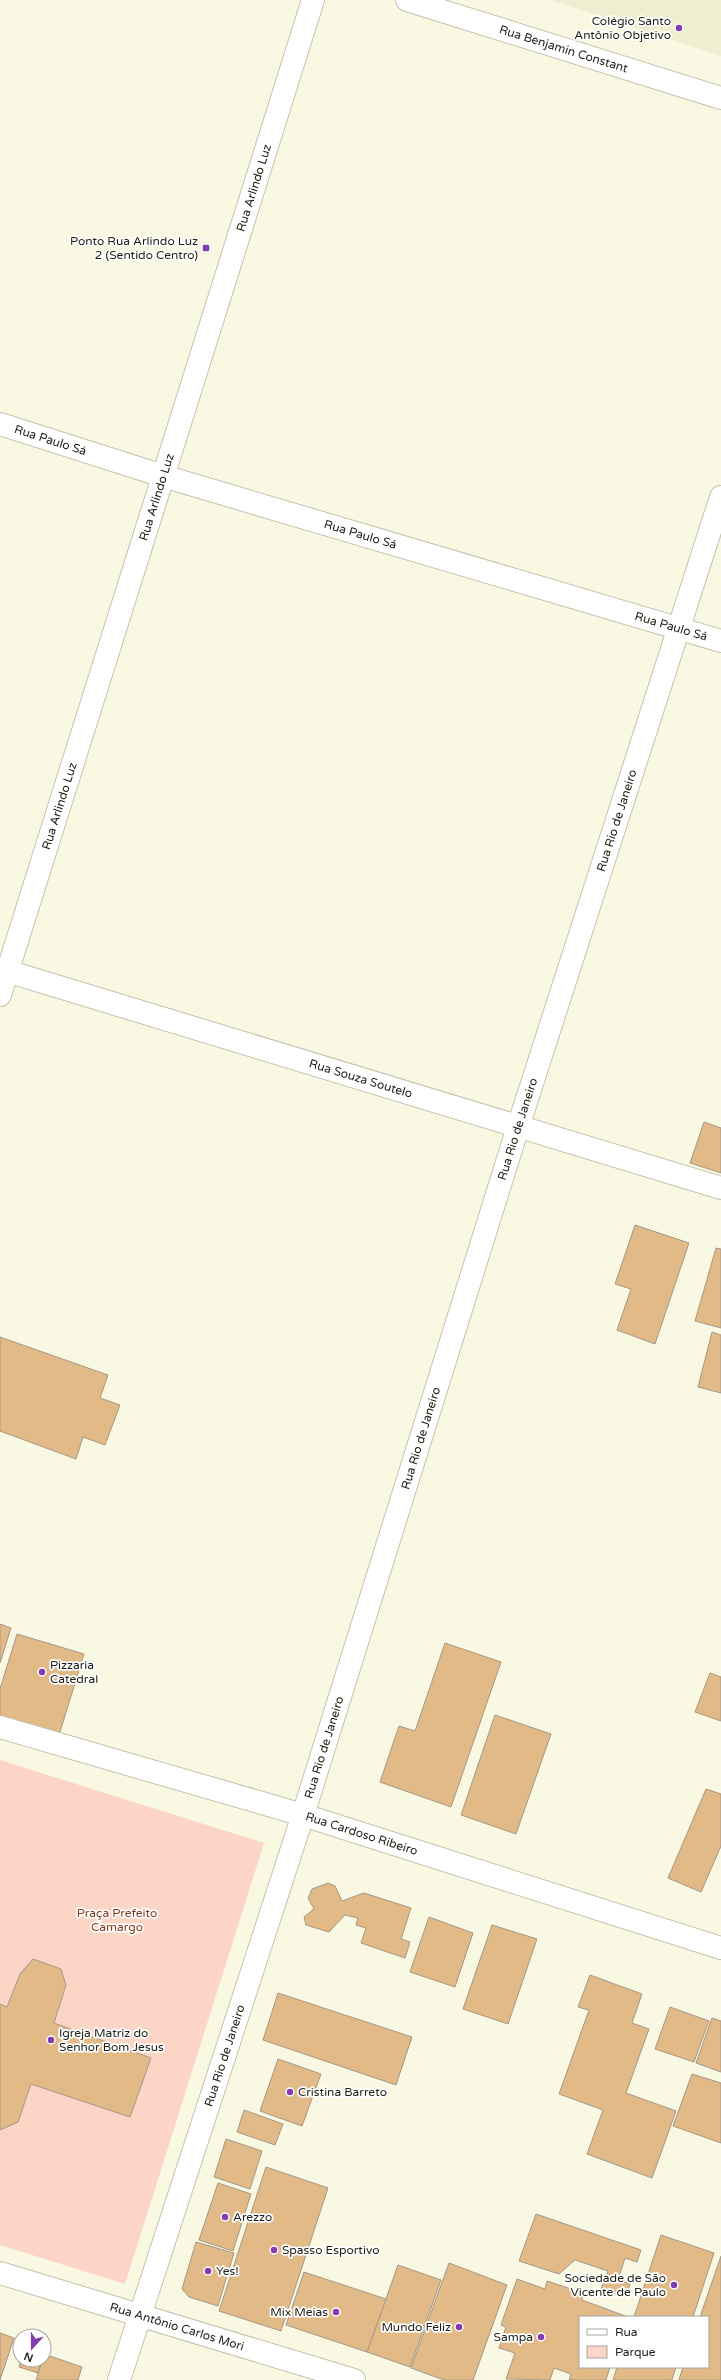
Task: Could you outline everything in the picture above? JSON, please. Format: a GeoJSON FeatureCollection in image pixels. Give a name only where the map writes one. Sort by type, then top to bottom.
{"type":"FeatureCollection","features":[{"type":"Feature","properties":{"kind":"street","name":"Rua Arlindo Luz"},"geometry":{"type":"LineString","coordinates":[[0,995],[4,971],[163,476],[313,0]]}},
{"type":"Feature","properties":{"kind":"street","name":"Rua Benjamin Constant"},"geometry":{"type":"LineString","coordinates":[[407,0],[721,98]]}},
{"type":"Feature","properties":{"kind":"street","name":"Rua Paulo Sá"},"geometry":{"type":"LineString","coordinates":[[0,424],[163,476],[680,627],[721,641]]}},
{"type":"Feature","properties":{"kind":"street","name":"Rua Rio de Janeiro"},"geometry":{"type":"LineString","coordinates":[[118,2380],[303,1815],[518,1127],[721,497]]}},
{"type":"Feature","properties":{"kind":"street","name":"Rua Souza Soutelo"},"geometry":{"type":"LineString","coordinates":[[4,971],[721,1188]]}},
{"type":"Feature","properties":{"kind":"street","name":"Rua Cardoso Ribeiro"},"geometry":{"type":"LineString","coordinates":[[0,1727],[303,1815],[719,1942]]}},
{"type":"Feature","properties":{"kind":"street","name":"Rua Antônio Carlos Mori"},"geometry":{"type":"LineString","coordinates":[[0,2273],[140,2314],[354,2380]]}},
{"type":"Feature","properties":{"kind":"shaded area","name":"Colégio Santo Antônio Objetivo"},"geometry":{"type":"Polygon","coordinates":[[[551,0],[721,0],[721,56],[551,0]]]}},
{"type":"Feature","properties":{"kind":"green space","name":"Praça Prefeito Camargo"},"geometry":{"type":"Polygon","coordinates":[[[0,1760],[264,1843],[125,2284],[0,2245],[0,1760]]]}},
{"type":"Feature","properties":{"kind":"building"},"geometry":{"type":"Polygon","coordinates":[[[704,1122],[721,1128],[721,1173],[690,1163],[704,1122]]]}},
{"type":"Feature","properties":{"kind":"building"},"geometry":{"type":"Polygon","coordinates":[[[635,1225],[689,1243],[655,1344],[617,1330],[631,1289],[615,1284],[635,1225]]]}},
{"type":"Feature","properties":{"kind":"building"},"geometry":{"type":"Polygon","coordinates":[[[716,1248],[721,1249],[721,1328],[695,1321],[716,1248]]]}},
{"type":"Feature","properties":{"kind":"building"},"geometry":{"type":"Polygon","coordinates":[[[712,1332],[721,1335],[721,1393],[698,1387],[712,1332]]]}},
{"type":"Feature","properties":{"kind":"building"},"geometry":{"type":"Polygon","coordinates":[[[0,1337],[108,1375],[100,1398],[120,1405],[105,1445],[83,1437],[76,1459],[0,1431],[0,1337]]]}},
{"type":"Feature","properties":{"kind":"building"},"geometry":{"type":"Polygon","coordinates":[[[0,1624],[11,1628],[0,1663],[0,1624]]]}},
{"type":"Feature","properties":{"kind":"building","name":"Pizzaria Catedral"},"geometry":{"type":"Polygon","coordinates":[[[17,1634],[84,1654],[59,1735],[0,1716],[0,1689],[17,1634]]]}},
{"type":"Feature","properties":{"kind":"building"},"geometry":{"type":"Polygon","coordinates":[[[445,1643],[501,1662],[451,1807],[380,1782],[399,1726],[415,1731],[445,1643]]]}},
{"type":"Feature","properties":{"kind":"building"},"geometry":{"type":"Polygon","coordinates":[[[710,1673],[721,1677],[721,1721],[695,1712],[710,1673]]]}},
{"type":"Feature","properties":{"kind":"building"},"geometry":{"type":"Polygon","coordinates":[[[495,1715],[551,1734],[516,1834],[461,1815],[495,1715]]]}},
{"type":"Feature","properties":{"kind":"building"},"geometry":{"type":"Polygon","coordinates":[[[706,1789],[721,1794],[721,1846],[701,1892],[668,1878],[706,1789]]]}},
{"type":"Feature","properties":{"kind":"building"},"geometry":{"type":"Polygon","coordinates":[[[328,1883],[335,1886],[342,1901],[364,1893],[411,1908],[401,1939],[410,1942],[405,1958],[361,1943],[366,1928],[356,1925],[358,1918],[345,1915],[329,1932],[306,1925],[304,1917],[314,1909],[308,1898],[312,1889],[328,1883]]]}},
{"type":"Feature","properties":{"kind":"building"},"geometry":{"type":"Polygon","coordinates":[[[429,1917],[473,1933],[455,1987],[410,1972],[429,1917]]]}},
{"type":"Feature","properties":{"kind":"building"},"geometry":{"type":"Polygon","coordinates":[[[492,1925],[537,1939],[508,2024],[463,2009],[492,1925]]]}},
{"type":"Feature","properties":{"kind":"building","name":"Igreja Matriz do Senhor Bom Jesus"},"geometry":{"type":"Polygon","coordinates":[[[33,1959],[61,1969],[66,1985],[54,2023],[151,2058],[130,2117],[31,2084],[18,2122],[0,2130],[0,2004],[7,2007],[20,1974],[33,1959]]]}},
{"type":"Feature","properties":{"kind":"building"},"geometry":{"type":"Polygon","coordinates":[[[590,1975],[642,1994],[632,2023],[649,2029],[626,2093],[676,2111],[652,2178],[587,2154],[603,2110],[559,2094],[589,2010],[578,2007],[590,1975]]]}},
{"type":"Feature","properties":{"kind":"building"},"geometry":{"type":"Polygon","coordinates":[[[278,1993],[412,2037],[396,2085],[263,2040],[278,1993]]]}},
{"type":"Feature","properties":{"kind":"building"},"geometry":{"type":"Polygon","coordinates":[[[670,2007],[709,2021],[694,2062],[655,2049],[670,2007]]]}},
{"type":"Feature","properties":{"kind":"building"},"geometry":{"type":"Polygon","coordinates":[[[712,2018],[721,2021],[721,2072],[696,2063],[712,2018]]]}},
{"type":"Feature","properties":{"kind":"building","name":"Cristina Barreto"},"geometry":{"type":"Polygon","coordinates":[[[278,2059],[321,2074],[302,2126],[260,2111],[278,2059]]]}},
{"type":"Feature","properties":{"kind":"building"},"geometry":{"type":"Polygon","coordinates":[[[692,2074],[721,2083],[721,2143],[673,2126],[692,2074]]]}},
{"type":"Feature","properties":{"kind":"building"},"geometry":{"type":"Polygon","coordinates":[[[244,2110],[283,2124],[275,2145],[237,2132],[244,2110]]]}},
{"type":"Feature","properties":{"kind":"building"},"geometry":{"type":"Polygon","coordinates":[[[226,2139],[262,2151],[250,2189],[214,2177],[226,2139]]]}},
{"type":"Feature","properties":{"kind":"building","name":"Spasso Esportivo"},"geometry":{"type":"Polygon","coordinates":[[[266,2167],[328,2188],[281,2331],[219,2311],[266,2167]]]}},
{"type":"Feature","properties":{"kind":"building","name":"Arezzo"},"geometry":{"type":"Polygon","coordinates":[[[218,2183],[251,2194],[233,2251],[199,2240],[218,2183]]]}},
{"type":"Feature","properties":{"kind":"building"},"geometry":{"type":"Polygon","coordinates":[[[536,2214],[641,2250],[637,2262],[625,2258],[618,2280],[630,2284],[626,2297],[601,2289],[608,2271],[575,2260],[559,2274],[519,2261],[536,2214]]]}},
{"type":"Feature","properties":{"kind":"building","name":"Sociedade de São Vicente de Paulo"},"geometry":{"type":"Polygon","coordinates":[[[661,2235],[714,2253],[693,2316],[634,2316],[661,2235]]]}},
{"type":"Feature","properties":{"kind":"building","name":"Yes!"},"geometry":{"type":"Polygon","coordinates":[[[196,2242],[234,2253],[218,2306],[189,2297],[182,2289],[196,2242]]]}},
{"type":"Feature","properties":{"kind":"building"},"geometry":{"type":"Polygon","coordinates":[[[721,2256],[721,2380],[679,2380],[683,2368],[709,2368],[709,2316],[700,2316],[721,2256]]]}},
{"type":"Feature","properties":{"kind":"building","name":"Mundo Feliz"},"geometry":{"type":"Polygon","coordinates":[[[449,2263],[507,2285],[473,2380],[444,2380],[411,2368],[449,2263]]]}},
{"type":"Feature","properties":{"kind":"building"},"geometry":{"type":"Polygon","coordinates":[[[398,2265],[441,2280],[410,2367],[367,2352],[398,2265]]]}},
{"type":"Feature","properties":{"kind":"building","name":"Mix Meias"},"geometry":{"type":"Polygon","coordinates":[[[304,2272],[386,2299],[367,2352],[286,2325],[304,2272]]]}},
{"type":"Feature","properties":{"kind":"building","name":"Sampa"},"geometry":{"type":"Polygon","coordinates":[[[517,2279],[545,2289],[547,2281],[583,2293],[582,2300],[625,2316],[579,2316],[579,2368],[610,2368],[606,2380],[569,2380],[571,2374],[554,2368],[550,2380],[506,2379],[515,2353],[499,2348],[506,2327],[501,2325],[517,2279]]]}},
{"type":"Feature","properties":{"kind":"building"},"geometry":{"type":"Polygon","coordinates":[[[0,2333],[12,2337],[12,2344],[0,2380],[0,2333]]]}},
{"type":"Feature","properties":{"kind":"building"},"geometry":{"type":"Polygon","coordinates":[[[52,2357],[82,2367],[78,2380],[36,2380],[40,2368],[52,2368],[52,2357]]]}},
{"type":"Feature","properties":{"kind":"building"},"geometry":{"type":"Polygon","coordinates":[[[22,2368],[40,2368],[38,2373],[22,2368]]]}},
{"type":"Feature","properties":{"kind":"building"},"geometry":{"type":"Polygon","coordinates":[[[617,2368],[676,2368],[672,2380],[613,2380],[617,2368]]]}},
{"type":"Feature","properties":{"kind":"place","name":"Colégio Santo Antônio Objetivo"},"geometry":{"type":"Point","coordinates":[679,28]}},
{"type":"Feature","properties":{"kind":"place","name":"Ponto Rua Arlindo Luz 2 (Sentido Centro)"},"geometry":{"type":"Point","coordinates":[206,248]}},
{"type":"Feature","properties":{"kind":"place","name":"Pizzaria Catedral"},"geometry":{"type":"Point","coordinates":[42,1672]}},
{"type":"Feature","properties":{"kind":"place","name":"Igreja Matriz do Senhor Bom Jesus"},"geometry":{"type":"Point","coordinates":[51,2040]}},
{"type":"Feature","properties":{"kind":"place","name":"Cristina Barreto"},"geometry":{"type":"Point","coordinates":[290,2092]}},
{"type":"Feature","properties":{"kind":"place","name":"Arezzo"},"geometry":{"type":"Point","coordinates":[225,2217]}},
{"type":"Feature","properties":{"kind":"place","name":"Spasso Esportivo"},"geometry":{"type":"Point","coordinates":[274,2250]}},
{"type":"Feature","properties":{"kind":"place","name":"Yes!"},"geometry":{"type":"Point","coordinates":[208,2271]}},
{"type":"Feature","properties":{"kind":"place","name":"Sociedade de São Vicente de Paulo"},"geometry":{"type":"Point","coordinates":[674,2285]}},
{"type":"Feature","properties":{"kind":"place","name":"Mix Meias"},"geometry":{"type":"Point","coordinates":[336,2312]}},
{"type":"Feature","properties":{"kind":"place","name":"Mundo Feliz"},"geometry":{"type":"Point","coordinates":[459,2327]}},
{"type":"Feature","properties":{"kind":"place","name":"Sampa"},"geometry":{"type":"Point","coordinates":[541,2337]}}]}
